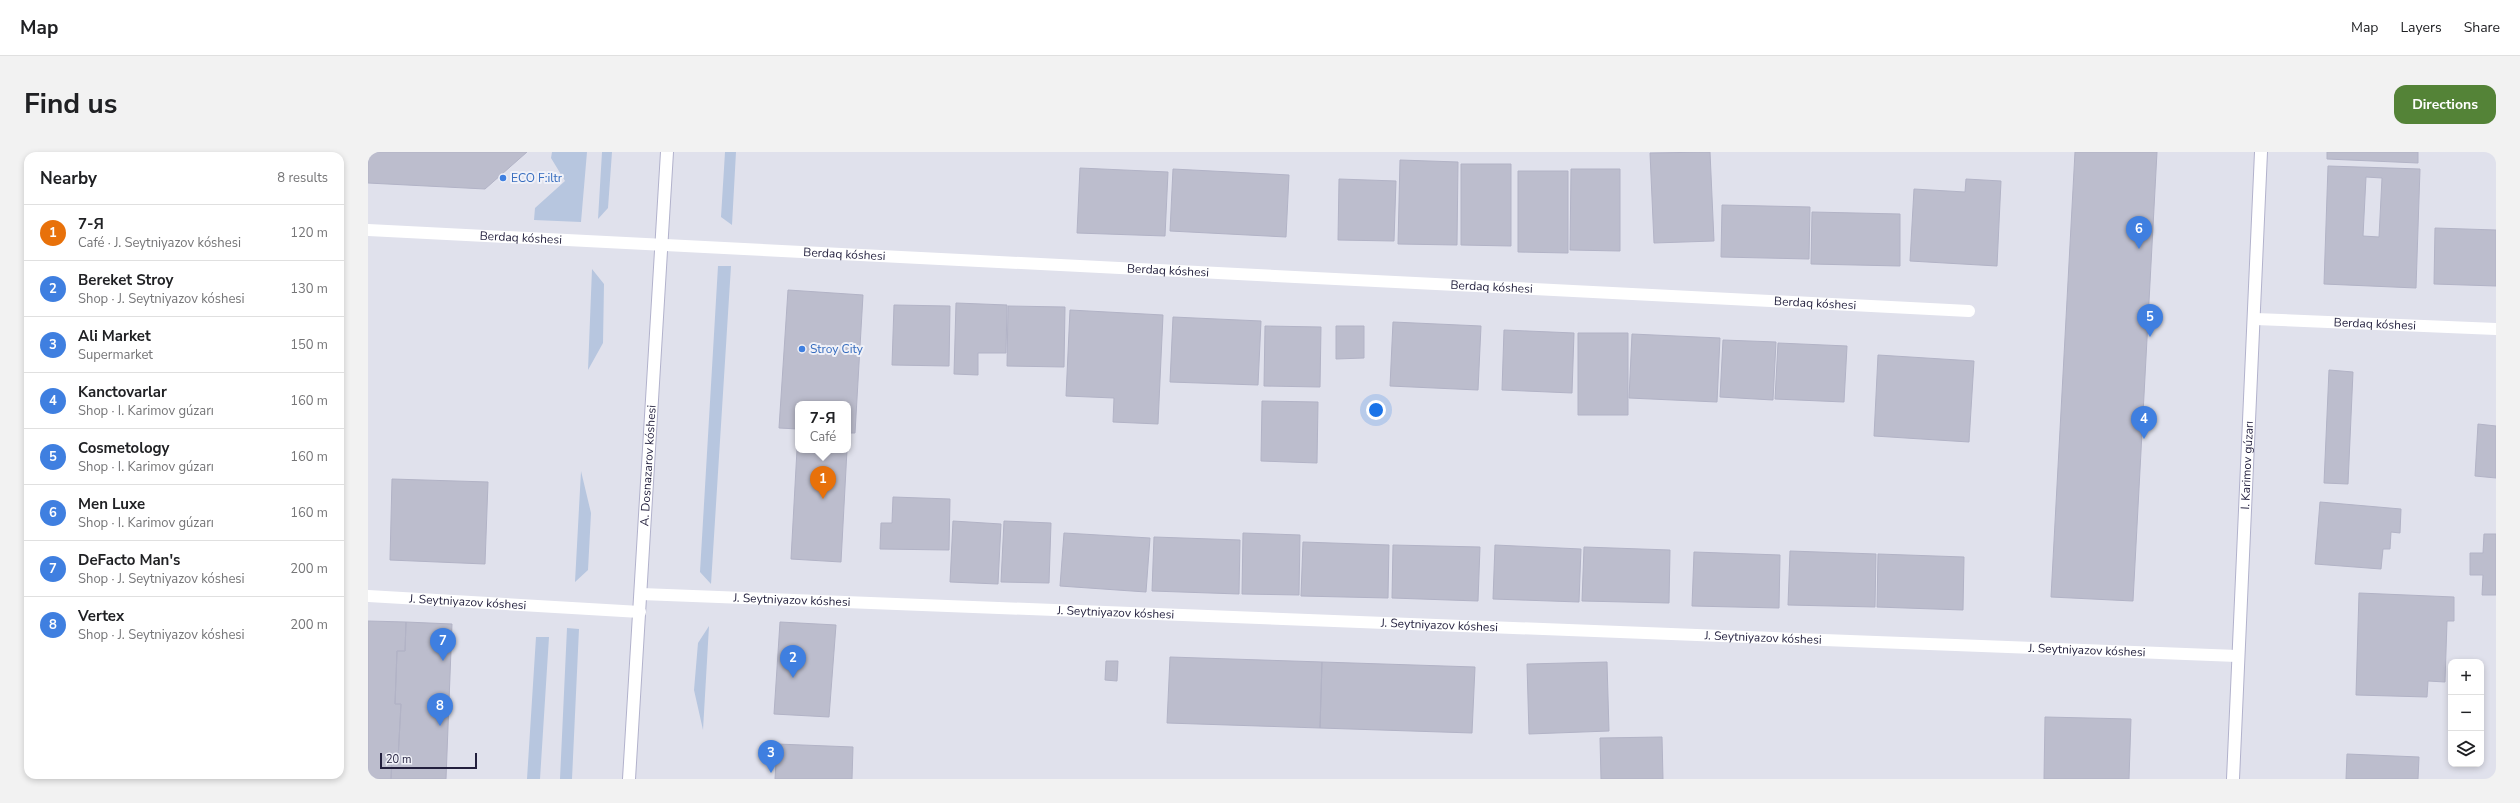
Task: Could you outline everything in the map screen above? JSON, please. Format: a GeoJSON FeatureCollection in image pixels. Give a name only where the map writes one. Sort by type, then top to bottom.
{"type":"FeatureCollection","features":[{"type":"Feature","properties":{"kind":"street","name":"A. Dosnazarov kóshesi"},"geometry":{"type":"LineString","coordinates":[[629,779],[666,152]]}},
{"type":"Feature","properties":{"kind":"street","name":"I. Karimov gúzarı"},"geometry":{"type":"LineString","coordinates":[[2233,779],[2237,656],[2255,319],[2261,152]]}},
{"type":"Feature","properties":{"kind":"street","name":"Berdaq kóshesi"},"geometry":{"type":"LineString","coordinates":[[368,230],[1969,311]]}},
{"type":"Feature","properties":{"kind":"street","name":"Berdaq kóshesi"},"geometry":{"type":"LineString","coordinates":[[2255,319],[2496,329]]}},
{"type":"Feature","properties":{"kind":"street","name":"J. Seytniyazov kóshesi"},"geometry":{"type":"LineString","coordinates":[[641,594],[2237,656]]}},
{"type":"Feature","properties":{"kind":"street","name":"J. Seytniyazov kóshesi"},"geometry":{"type":"LineString","coordinates":[[368,596],[640,612]]}},
{"type":"Feature","properties":{"kind":"shaded area"},"geometry":{"type":"Polygon","coordinates":[[[552,152],[587,152],[581,222],[534,220],[535,208],[565,181],[551,158],[552,152]]]}},
{"type":"Feature","properties":{"kind":"shaded area"},"geometry":{"type":"Polygon","coordinates":[[[602,152],[612,152],[608,208],[598,219],[602,152]]]}},
{"type":"Feature","properties":{"kind":"shaded area"},"geometry":{"type":"Polygon","coordinates":[[[725,152],[736,152],[732,225],[721,217],[725,152]]]}},
{"type":"Feature","properties":{"kind":"shaded area"},"geometry":{"type":"Polygon","coordinates":[[[718,266],[731,266],[711,584],[700,572],[718,266]]]}},
{"type":"Feature","properties":{"kind":"shaded area"},"geometry":{"type":"Polygon","coordinates":[[[592,269],[604,284],[603,343],[588,370],[592,269]]]}},
{"type":"Feature","properties":{"kind":"shaded area"},"geometry":{"type":"Polygon","coordinates":[[[581,471],[591,513],[588,570],[575,582],[581,471]]]}},
{"type":"Feature","properties":{"kind":"shaded area"},"geometry":{"type":"Polygon","coordinates":[[[709,626],[703,730],[694,690],[698,643],[709,626]]]}},
{"type":"Feature","properties":{"kind":"shaded area"},"geometry":{"type":"Polygon","coordinates":[[[567,628],[579,629],[572,779],[560,779],[567,628]]]}},
{"type":"Feature","properties":{"kind":"shaded area"},"geometry":{"type":"Polygon","coordinates":[[[536,637],[549,637],[540,779],[527,779],[536,637]]]}},
{"type":"Feature","properties":{"kind":"building"},"geometry":{"type":"Polygon","coordinates":[[[368,152],[527,152],[485,189],[368,183],[368,152]]]}},
{"type":"Feature","properties":{"kind":"building"},"geometry":{"type":"Polygon","coordinates":[[[1710,152],[1714,241],[1654,243],[1650,153],[1710,152]]]}},
{"type":"Feature","properties":{"kind":"building"},"geometry":{"type":"Polygon","coordinates":[[[2075,152],[2157,152],[2133,601],[2051,597],[2075,152]]]}},
{"type":"Feature","properties":{"kind":"building"},"geometry":{"type":"Polygon","coordinates":[[[2327,152],[2418,152],[2418,163],[2327,159],[2327,152]]]}},
{"type":"Feature","properties":{"kind":"building"},"geometry":{"type":"Polygon","coordinates":[[[1400,160],[1458,162],[1457,245],[1398,244],[1400,160]]]}},
{"type":"Feature","properties":{"kind":"building"},"geometry":{"type":"Polygon","coordinates":[[[1461,164],[1511,164],[1511,246],[1461,245],[1461,164]]]}},
{"type":"Feature","properties":{"kind":"building"},"geometry":{"type":"Polygon","coordinates":[[[2328,166],[2420,169],[2416,288],[2324,284],[2328,166]],[[2366,177],[2363,236],[2379,237],[2382,178],[2366,177]]]}},
{"type":"Feature","properties":{"kind":"building"},"geometry":{"type":"Polygon","coordinates":[[[1080,168],[1168,172],[1165,236],[1077,233],[1080,168]]]}},
{"type":"Feature","properties":{"kind":"building"},"geometry":{"type":"Polygon","coordinates":[[[1173,169],[1289,175],[1286,237],[1170,231],[1173,169]]]}},
{"type":"Feature","properties":{"kind":"building"},"geometry":{"type":"Polygon","coordinates":[[[1571,169],[1620,169],[1620,251],[1570,250],[1571,169]]]}},
{"type":"Feature","properties":{"kind":"building"},"geometry":{"type":"Polygon","coordinates":[[[1518,171],[1568,171],[1568,253],[1518,252],[1518,171]]]}},
{"type":"Feature","properties":{"kind":"building"},"geometry":{"type":"Polygon","coordinates":[[[1339,179],[1396,181],[1394,241],[1338,240],[1339,179]]]}},
{"type":"Feature","properties":{"kind":"building"},"geometry":{"type":"Polygon","coordinates":[[[1966,179],[2001,181],[1997,266],[1910,261],[1914,189],[1965,192],[1966,179]]]}},
{"type":"Feature","properties":{"kind":"building"},"geometry":{"type":"Polygon","coordinates":[[[1722,205],[1810,207],[1809,259],[1721,257],[1722,205]]]}},
{"type":"Feature","properties":{"kind":"building"},"geometry":{"type":"Polygon","coordinates":[[[1812,212],[1900,214],[1900,266],[1811,264],[1812,212]]]}},
{"type":"Feature","properties":{"kind":"building"},"geometry":{"type":"Polygon","coordinates":[[[2435,228],[2496,230],[2496,286],[2434,284],[2435,228]]]}},
{"type":"Feature","properties":{"kind":"building"},"geometry":{"type":"Polygon","coordinates":[[[788,290],[863,295],[855,433],[851,433],[851,401],[795,401],[795,429],[779,428],[788,290]]]}},
{"type":"Feature","properties":{"kind":"building"},"geometry":{"type":"Polygon","coordinates":[[[956,303],[1007,305],[1006,353],[978,353],[978,375],[954,374],[956,303]]]}},
{"type":"Feature","properties":{"kind":"building"},"geometry":{"type":"Polygon","coordinates":[[[894,305],[950,306],[949,366],[892,365],[894,305]]]}},
{"type":"Feature","properties":{"kind":"building"},"geometry":{"type":"Polygon","coordinates":[[[1008,306],[1065,307],[1064,367],[1007,366],[1008,306]]]}},
{"type":"Feature","properties":{"kind":"building"},"geometry":{"type":"Polygon","coordinates":[[[1070,310],[1163,315],[1158,424],[1113,422],[1114,398],[1066,396],[1070,310]]]}},
{"type":"Feature","properties":{"kind":"building"},"geometry":{"type":"Polygon","coordinates":[[[1173,317],[1261,321],[1258,385],[1170,382],[1173,317]]]}},
{"type":"Feature","properties":{"kind":"building"},"geometry":{"type":"Polygon","coordinates":[[[1393,322],[1481,326],[1478,390],[1390,386],[1393,322]]]}},
{"type":"Feature","properties":{"kind":"building"},"geometry":{"type":"Polygon","coordinates":[[[1265,326],[1321,327],[1320,387],[1264,386],[1265,326]]]}},
{"type":"Feature","properties":{"kind":"building"},"geometry":{"type":"Polygon","coordinates":[[[1336,326],[1364,326],[1364,358],[1336,359],[1336,326]]]}},
{"type":"Feature","properties":{"kind":"building"},"geometry":{"type":"Polygon","coordinates":[[[1504,330],[1574,333],[1572,393],[1502,390],[1504,330]]]}},
{"type":"Feature","properties":{"kind":"building"},"geometry":{"type":"Polygon","coordinates":[[[1578,333],[1628,333],[1628,415],[1578,415],[1578,333]]]}},
{"type":"Feature","properties":{"kind":"building"},"geometry":{"type":"Polygon","coordinates":[[[1632,334],[1720,338],[1717,402],[1629,398],[1632,334]]]}},
{"type":"Feature","properties":{"kind":"building"},"geometry":{"type":"Polygon","coordinates":[[[1723,340],[1776,342],[1773,400],[1720,397],[1723,340]]]}},
{"type":"Feature","properties":{"kind":"building"},"geometry":{"type":"Polygon","coordinates":[[[1778,343],[1847,346],[1844,402],[1775,399],[1778,343]]]}},
{"type":"Feature","properties":{"kind":"building"},"geometry":{"type":"Polygon","coordinates":[[[1878,355],[1974,361],[1969,442],[1874,436],[1878,355]]]}},
{"type":"Feature","properties":{"kind":"building"},"geometry":{"type":"Polygon","coordinates":[[[2329,370],[2353,372],[2348,484],[2324,483],[2329,370]]]}},
{"type":"Feature","properties":{"kind":"building"},"geometry":{"type":"Polygon","coordinates":[[[1262,401],[1318,402],[1317,463],[1261,461],[1262,401]]]}},
{"type":"Feature","properties":{"kind":"building"},"geometry":{"type":"Polygon","coordinates":[[[2478,424],[2496,426],[2496,478],[2475,476],[2478,424]]]}},
{"type":"Feature","properties":{"kind":"building"},"geometry":{"type":"Polygon","coordinates":[[[797,453],[847,453],[841,562],[791,559],[797,453]]]}},
{"type":"Feature","properties":{"kind":"building"},"geometry":{"type":"Polygon","coordinates":[[[392,479],[488,482],[485,564],[390,560],[392,479]]]}},
{"type":"Feature","properties":{"kind":"building"},"geometry":{"type":"Polygon","coordinates":[[[893,497],[950,499],[949,550],[880,549],[881,523],[892,523],[893,497]]]}},
{"type":"Feature","properties":{"kind":"building"},"geometry":{"type":"Polygon","coordinates":[[[2320,502],[2401,509],[2400,533],[2391,532],[2390,549],[2383,549],[2381,569],[2315,564],[2320,502]]]}},
{"type":"Feature","properties":{"kind":"building"},"geometry":{"type":"Polygon","coordinates":[[[953,521],[1001,524],[998,584],[950,582],[953,521]]]}},
{"type":"Feature","properties":{"kind":"building"},"geometry":{"type":"Polygon","coordinates":[[[1004,521],[1051,523],[1049,583],[1001,582],[1004,521]]]}},
{"type":"Feature","properties":{"kind":"building"},"geometry":{"type":"Polygon","coordinates":[[[1064,533],[1150,538],[1146,592],[1060,586],[1064,533]]]}},
{"type":"Feature","properties":{"kind":"building"},"geometry":{"type":"Polygon","coordinates":[[[1243,533],[1300,535],[1299,595],[1242,594],[1243,533]]]}},
{"type":"Feature","properties":{"kind":"building"},"geometry":{"type":"Polygon","coordinates":[[[2484,534],[2496,534],[2496,595],[2482,595],[2483,575],[2470,575],[2470,553],[2483,553],[2484,534]]]}},
{"type":"Feature","properties":{"kind":"building"},"geometry":{"type":"Polygon","coordinates":[[[1154,537],[1240,540],[1239,594],[1152,591],[1154,537]]]}},
{"type":"Feature","properties":{"kind":"building"},"geometry":{"type":"Polygon","coordinates":[[[1303,542],[1389,545],[1388,598],[1301,596],[1303,542]]]}},
{"type":"Feature","properties":{"kind":"building"},"geometry":{"type":"Polygon","coordinates":[[[1393,545],[1480,547],[1478,601],[1392,598],[1393,545]]]}},
{"type":"Feature","properties":{"kind":"building"},"geometry":{"type":"Polygon","coordinates":[[[1495,545],[1581,549],[1579,602],[1493,599],[1495,545]]]}},
{"type":"Feature","properties":{"kind":"building"},"geometry":{"type":"Polygon","coordinates":[[[1584,547],[1670,550],[1669,603],[1582,601],[1584,547]]]}},
{"type":"Feature","properties":{"kind":"building"},"geometry":{"type":"Polygon","coordinates":[[[1790,551],[1876,554],[1875,607],[1788,605],[1790,551]]]}},
{"type":"Feature","properties":{"kind":"building"},"geometry":{"type":"Polygon","coordinates":[[[1694,552],[1780,555],[1779,608],[1692,606],[1694,552]]]}},
{"type":"Feature","properties":{"kind":"building"},"geometry":{"type":"Polygon","coordinates":[[[1878,554],[1964,557],[1963,610],[1877,607],[1878,554]]]}},
{"type":"Feature","properties":{"kind":"building"},"geometry":{"type":"Polygon","coordinates":[[[2359,593],[2454,597],[2454,621],[2447,621],[2445,682],[2428,681],[2427,697],[2356,695],[2359,593]]]}},
{"type":"Feature","properties":{"kind":"building"},"geometry":{"type":"Polygon","coordinates":[[[368,621],[406,622],[405,651],[397,651],[395,704],[401,704],[398,759],[392,759],[391,779],[368,779],[368,621]]]}},
{"type":"Feature","properties":{"kind":"building"},"geometry":{"type":"Polygon","coordinates":[[[406,622],[452,624],[446,779],[391,779],[392,759],[398,759],[401,704],[395,704],[397,651],[405,651],[406,622]]]}},
{"type":"Feature","properties":{"kind":"building"},"geometry":{"type":"Polygon","coordinates":[[[780,622],[836,625],[829,717],[774,714],[780,622]]]}},
{"type":"Feature","properties":{"kind":"building"},"geometry":{"type":"Polygon","coordinates":[[[1170,657],[1322,662],[1320,728],[1167,723],[1170,657]]]}},
{"type":"Feature","properties":{"kind":"building"},"geometry":{"type":"Polygon","coordinates":[[[1106,661],[1118,661],[1117,681],[1105,680],[1106,661]]]}},
{"type":"Feature","properties":{"kind":"building"},"geometry":{"type":"Polygon","coordinates":[[[1322,662],[1475,667],[1472,733],[1320,728],[1322,662]]]}},
{"type":"Feature","properties":{"kind":"building"},"geometry":{"type":"Polygon","coordinates":[[[1607,662],[1609,731],[1529,734],[1527,664],[1607,662]]]}},
{"type":"Feature","properties":{"kind":"building"},"geometry":{"type":"Polygon","coordinates":[[[2045,717],[2131,719],[2129,779],[2044,779],[2045,717]]]}},
{"type":"Feature","properties":{"kind":"building"},"geometry":{"type":"Polygon","coordinates":[[[1662,737],[1663,779],[1601,779],[1600,738],[1662,737]]]}},
{"type":"Feature","properties":{"kind":"building"},"geometry":{"type":"Polygon","coordinates":[[[777,744],[853,747],[852,779],[775,779],[777,744]]]}},
{"type":"Feature","properties":{"kind":"building"},"geometry":{"type":"Polygon","coordinates":[[[2347,754],[2419,757],[2418,779],[2346,779],[2347,754]]]}},
{"type":"Feature","properties":{"kind":"place","name":"ECO F:iltr"},"geometry":{"type":"Point","coordinates":[503,178]}},
{"type":"Feature","properties":{"kind":"place","name":"Men Luxe"},"geometry":{"type":"Point","coordinates":[2139,249]}},
{"type":"Feature","properties":{"kind":"place","name":"Cosmetology"},"geometry":{"type":"Point","coordinates":[2150,337]}},
{"type":"Feature","properties":{"kind":"place","name":"Stroy City"},"geometry":{"type":"Point","coordinates":[802,349]}},
{"type":"Feature","properties":{"kind":"place","name":"Kanctovarlar"},"geometry":{"type":"Point","coordinates":[2144,439]}},
{"type":"Feature","properties":{"kind":"place","name":"7-Я"},"geometry":{"type":"Point","coordinates":[823,499]}},
{"type":"Feature","properties":{"kind":"place","name":"DeFacto Man's"},"geometry":{"type":"Point","coordinates":[443,661]}},
{"type":"Feature","properties":{"kind":"place","name":"Bereket Stroy"},"geometry":{"type":"Point","coordinates":[793,678]}},
{"type":"Feature","properties":{"kind":"place","name":"Vertex"},"geometry":{"type":"Point","coordinates":[440,726]}},
{"type":"Feature","properties":{"kind":"place","name":"Ali Market"},"geometry":{"type":"Point","coordinates":[771,773]}}]}
